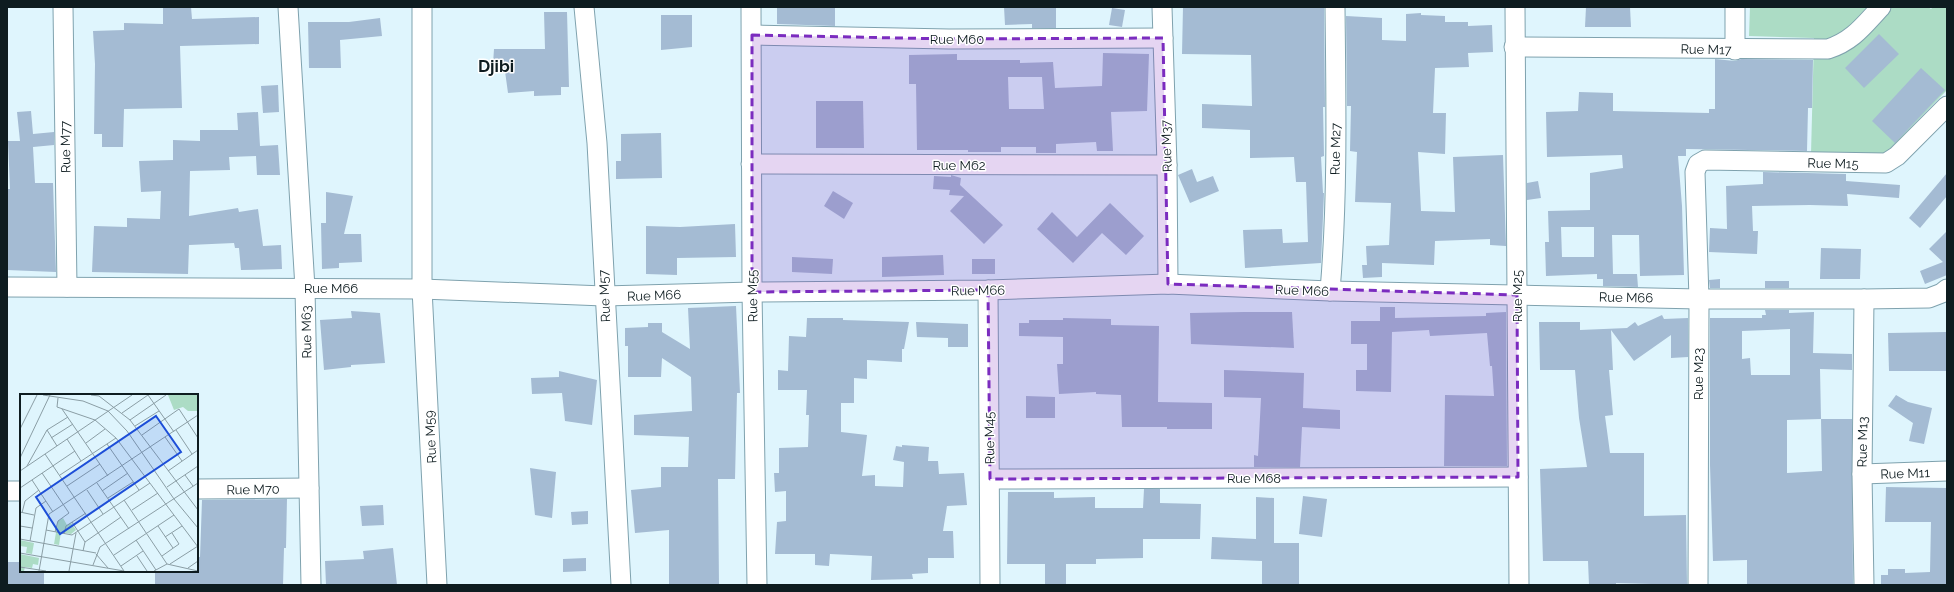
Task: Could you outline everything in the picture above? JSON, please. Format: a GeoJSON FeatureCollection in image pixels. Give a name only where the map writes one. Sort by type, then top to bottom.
{"type":"FeatureCollection","features":[{"type":"Feature","properties":{"kind":"street","name":"Rue M77"},"geometry":{"type":"LineString","coordinates":[[63,7],[67,287]]}},
{"type":"Feature","properties":{"kind":"street","name":"Rue M63"},"geometry":{"type":"LineString","coordinates":[[288,7],[305,288],[310,585]]}},
{"type":"Feature","properties":{"kind":"street","name":"Rue M59"},"geometry":{"type":"LineString","coordinates":[[422,7],[422,289],[437,585]]}},
{"type":"Feature","properties":{"kind":"street","name":"Rue M57"},"geometry":{"type":"LineString","coordinates":[[584,7],[597,143],[604,296],[621,585]]}},
{"type":"Feature","properties":{"kind":"street","name":"Rue M55"},"geometry":{"type":"LineString","coordinates":[[751,7],[752,292],[757,585]]}},
{"type":"Feature","properties":{"kind":"street","name":"Rue M37"},"geometry":{"type":"LineString","coordinates":[[1162,7],[1167,165],[1168,284]]}},
{"type":"Feature","properties":{"kind":"street","name":"Rue M27"},"geometry":{"type":"LineString","coordinates":[[1330,291],[1333,253],[1336,82],[1335,7]]}},
{"type":"Feature","properties":{"kind":"street","name":"Rue M25"},"geometry":{"type":"LineString","coordinates":[[1515,7],[1514,47],[1519,585]]}},
{"type":"Feature","properties":{"kind":"street"},"geometry":{"type":"LineString","coordinates":[[1735,7],[1735,50]]}},
{"type":"Feature","properties":{"kind":"street","name":"Rue M17"},"geometry":{"type":"LineString","coordinates":[[1514,47],[1735,50],[1828,49],[1843,44],[1856,34],[1881,7]]}},
{"type":"Feature","properties":{"kind":"street","name":"Rue M60"},"geometry":{"type":"LineString","coordinates":[[752,35],[948,39],[1163,38]]}},
{"type":"Feature","properties":{"kind":"street","name":"Rue M15"},"geometry":{"type":"LineString","coordinates":[[1698,164],[1705,160],[1886,164],[1897,156],[1947,106]]}},
{"type":"Feature","properties":{"kind":"street","name":"Rue M62"},"geometry":{"type":"LineString","coordinates":[[751,164],[1167,165]]}},
{"type":"Feature","properties":{"kind":"street","name":"Rue M23"},"geometry":{"type":"LineString","coordinates":[[1698,164],[1695,172],[1698,298],[1698,585]]}},
{"type":"Feature","properties":{"kind":"street","name":"Rue M66"},"geometry":{"type":"LineString","coordinates":[[7,287],[422,289],[604,296],[752,292],[988,290],[1168,284],[1330,291],[1698,298],[1864,299],[1929,298],[1942,293],[1947,289]]}},
{"type":"Feature","properties":{"kind":"street","name":"Rue M45"},"geometry":{"type":"LineString","coordinates":[[988,290],[990,585]]}},
{"type":"Feature","properties":{"kind":"street","name":"Rue M13"},"geometry":{"type":"LineString","coordinates":[[1864,299],[1862,474],[1864,585]]}},
{"type":"Feature","properties":{"kind":"street","name":"Rue M11"},"geometry":{"type":"LineString","coordinates":[[1862,474],[1947,472]]}},
{"type":"Feature","properties":{"kind":"street","name":"Rue M68"},"geometry":{"type":"LineString","coordinates":[[990,479],[1518,477]]}},
{"type":"Feature","properties":{"kind":"street","name":"Rue M70"},"geometry":{"type":"LineString","coordinates":[[198,489],[309,488]]}},
{"type":"Feature","properties":{"kind":"street"},"geometry":{"type":"LineString","coordinates":[[7,491],[20,491]]}},
{"type":"Feature","properties":{"kind":"highlighted area"},"geometry":{"type":"Polygon","coordinates":[[[752,35],[949,39],[1163,38],[1168,284],[1517,295],[1518,477],[990,479],[988,290],[752,292],[752,35]]]}},
{"type":"Feature","properties":{"kind":"green space"},"geometry":{"type":"Polygon","coordinates":[[[1750,7],[1928,7],[1931,9],[1933,7],[1947,7],[1947,90],[1883,156],[1811,154],[1814,38],[1749,36],[1750,7]]]}},
{"type":"Feature","properties":{"kind":"building"},"geometry":{"type":"Polygon","coordinates":[[[163,7],[191,7],[192,19],[259,17],[259,44],[180,46],[182,108],[124,109],[123,147],[102,147],[102,134],[94,134],[95,64],[93,31],[124,30],[124,23],[163,24],[163,7]]]}},
{"type":"Feature","properties":{"kind":"building"},"geometry":{"type":"Polygon","coordinates":[[[777,7],[835,7],[835,26],[777,24],[777,7]]]}},
{"type":"Feature","properties":{"kind":"building"},"geometry":{"type":"Polygon","coordinates":[[[1004,7],[1056,7],[1056,28],[1032,28],[1032,24],[1005,25],[1004,7]]]}},
{"type":"Feature","properties":{"kind":"building"},"geometry":{"type":"Polygon","coordinates":[[[1183,7],[1324,7],[1325,107],[1323,107],[1324,156],[1321,157],[1324,193],[1321,263],[1245,268],[1243,230],[1282,229],[1283,243],[1308,242],[1306,182],[1296,182],[1294,157],[1250,158],[1250,130],[1202,128],[1202,104],[1252,106],[1251,55],[1182,54],[1183,7]]]}},
{"type":"Feature","properties":{"kind":"building"},"geometry":{"type":"Polygon","coordinates":[[[1586,7],[1630,7],[1631,27],[1585,27],[1586,7]]]}},
{"type":"Feature","properties":{"kind":"building"},"geometry":{"type":"Polygon","coordinates":[[[1112,8],[1125,10],[1122,27],[1109,25],[1112,8]]]}},
{"type":"Feature","properties":{"kind":"building"},"geometry":{"type":"Polygon","coordinates":[[[544,12],[567,12],[569,87],[561,87],[561,95],[534,96],[534,91],[508,93],[504,64],[493,64],[494,49],[545,49],[544,12]]]}},
{"type":"Feature","properties":{"kind":"building"},"geometry":{"type":"Polygon","coordinates":[[[1421,13],[1421,15],[1445,16],[1445,22],[1468,22],[1468,26],[1492,25],[1493,52],[1468,53],[1469,67],[1435,68],[1433,113],[1446,113],[1445,154],[1418,152],[1421,211],[1455,212],[1453,157],[1503,155],[1506,246],[1490,245],[1490,239],[1435,241],[1434,265],[1382,263],[1382,277],[1363,278],[1362,265],[1367,265],[1366,246],[1389,245],[1391,203],[1355,202],[1357,152],[1350,151],[1351,106],[1347,106],[1346,16],[1382,18],[1382,40],[1406,41],[1406,14],[1421,13]]]}},
{"type":"Feature","properties":{"kind":"building"},"geometry":{"type":"Polygon","coordinates":[[[661,15],[692,15],[692,47],[661,50],[661,15]]]}},
{"type":"Feature","properties":{"kind":"building"},"geometry":{"type":"Polygon","coordinates":[[[380,18],[382,36],[340,40],[341,68],[309,68],[308,22],[349,22],[380,18]]]}},
{"type":"Feature","properties":{"kind":"building"},"geometry":{"type":"Polygon","coordinates":[[[1879,34],[1899,54],[1864,88],[1845,68],[1879,34]]]}},
{"type":"Feature","properties":{"kind":"building"},"geometry":{"type":"Polygon","coordinates":[[[1103,53],[1149,54],[1147,111],[1111,112],[1113,151],[1097,151],[1096,142],[1056,144],[1056,153],[1036,153],[1036,147],[1001,147],[1001,152],[968,152],[968,150],[917,150],[916,84],[909,84],[909,55],[957,54],[957,60],[1020,60],[1020,63],[1053,62],[1055,88],[1102,86],[1103,53]],[[1008,77],[1009,109],[1044,109],[1042,77],[1008,77]]]}},
{"type":"Feature","properties":{"kind":"building"},"geometry":{"type":"Polygon","coordinates":[[[1715,59],[1735,61],[1741,59],[1813,60],[1812,108],[1808,108],[1807,151],[1686,149],[1686,156],[1678,156],[1682,206],[1684,275],[1640,276],[1639,235],[1612,235],[1613,274],[1637,274],[1638,287],[1603,286],[1603,279],[1597,279],[1597,274],[1546,276],[1545,242],[1549,242],[1548,211],[1590,210],[1590,173],[1623,168],[1622,155],[1547,157],[1546,112],[1578,111],[1579,92],[1613,93],[1613,111],[1709,113],[1709,109],[1715,109],[1715,59]],[[1561,227],[1562,257],[1594,257],[1594,227],[1561,227]]]}},
{"type":"Feature","properties":{"kind":"building"},"geometry":{"type":"Polygon","coordinates":[[[1921,68],[1945,90],[1895,143],[1872,121],[1921,68]]]}},
{"type":"Feature","properties":{"kind":"building"},"geometry":{"type":"Polygon","coordinates":[[[278,85],[279,112],[263,113],[261,86],[278,85]]]}},
{"type":"Feature","properties":{"kind":"building"},"geometry":{"type":"Polygon","coordinates":[[[816,101],[863,101],[864,148],[816,148],[816,101]]]}},
{"type":"Feature","properties":{"kind":"building"},"geometry":{"type":"Polygon","coordinates":[[[31,111],[33,134],[54,132],[54,145],[33,147],[35,183],[53,183],[56,272],[7,270],[7,189],[10,189],[8,141],[20,141],[17,112],[31,111]]]}},
{"type":"Feature","properties":{"kind":"building"},"geometry":{"type":"Polygon","coordinates":[[[258,112],[260,146],[278,145],[280,175],[257,175],[256,156],[229,157],[230,170],[190,171],[189,216],[238,208],[239,212],[258,209],[263,246],[281,245],[282,269],[241,270],[239,248],[235,248],[234,243],[189,245],[188,274],[92,272],[94,226],[127,227],[127,218],[160,219],[161,191],[141,192],[139,161],[173,160],[173,140],[200,141],[200,130],[238,130],[237,113],[258,112]]]}},
{"type":"Feature","properties":{"kind":"building"},"geometry":{"type":"Polygon","coordinates":[[[661,133],[662,178],[616,179],[616,161],[621,161],[621,134],[661,133]]]}},
{"type":"Feature","properties":{"kind":"building"},"geometry":{"type":"Polygon","coordinates":[[[1192,169],[1197,182],[1213,176],[1219,191],[1190,203],[1178,175],[1192,169]]]}},
{"type":"Feature","properties":{"kind":"building"},"geometry":{"type":"Polygon","coordinates":[[[1763,172],[1846,174],[1846,181],[1900,185],[1899,198],[1847,194],[1848,206],[1752,206],[1753,231],[1758,231],[1757,254],[1709,252],[1710,228],[1727,229],[1726,186],[1763,184],[1763,172]]]}},
{"type":"Feature","properties":{"kind":"building"},"geometry":{"type":"Polygon","coordinates":[[[1947,173],[1947,196],[1920,228],[1909,218],[1947,173]]]}},
{"type":"Feature","properties":{"kind":"building"},"geometry":{"type":"Polygon","coordinates":[[[951,175],[961,178],[960,185],[1003,225],[984,244],[950,211],[964,196],[949,195],[950,190],[933,189],[934,176],[951,177],[951,175]]]}},
{"type":"Feature","properties":{"kind":"building"},"geometry":{"type":"Polygon","coordinates":[[[1538,181],[1541,198],[1527,200],[1527,183],[1538,181]]]}},
{"type":"Feature","properties":{"kind":"building"},"geometry":{"type":"Polygon","coordinates":[[[833,191],[853,203],[844,219],[824,206],[833,191]]]}},
{"type":"Feature","properties":{"kind":"building"},"geometry":{"type":"Polygon","coordinates":[[[326,192],[353,196],[344,234],[361,234],[362,262],[339,263],[339,268],[322,269],[321,223],[326,223],[326,192]]]}},
{"type":"Feature","properties":{"kind":"building"},"geometry":{"type":"Polygon","coordinates":[[[1110,203],[1144,236],[1126,255],[1102,233],[1073,263],[1037,229],[1052,212],[1077,237],[1110,203]]]}},
{"type":"Feature","properties":{"kind":"building"},"geometry":{"type":"Polygon","coordinates":[[[735,224],[736,257],[677,258],[677,275],[646,274],[646,226],[680,227],[735,224]]]}},
{"type":"Feature","properties":{"kind":"building"},"geometry":{"type":"Polygon","coordinates":[[[1947,231],[1947,275],[1925,284],[1920,271],[1943,262],[1929,249],[1947,231]]]}},
{"type":"Feature","properties":{"kind":"building"},"geometry":{"type":"Polygon","coordinates":[[[1821,248],[1861,249],[1860,279],[1820,279],[1821,248]]]}},
{"type":"Feature","properties":{"kind":"building"},"geometry":{"type":"Polygon","coordinates":[[[943,255],[944,275],[882,277],[882,257],[943,255]]]}},
{"type":"Feature","properties":{"kind":"building"},"geometry":{"type":"Polygon","coordinates":[[[792,257],[833,259],[832,274],[792,272],[792,257]]]}},
{"type":"Feature","properties":{"kind":"building"},"geometry":{"type":"Polygon","coordinates":[[[972,259],[995,259],[995,274],[972,274],[972,259]]]}},
{"type":"Feature","properties":{"kind":"building"},"geometry":{"type":"Polygon","coordinates":[[[1720,279],[1720,288],[1710,288],[1709,280],[1720,279]]]}},
{"type":"Feature","properties":{"kind":"building"},"geometry":{"type":"Polygon","coordinates":[[[1765,281],[1789,281],[1789,288],[1765,288],[1765,281]]]}},
{"type":"Feature","properties":{"kind":"building"},"geometry":{"type":"Polygon","coordinates":[[[736,306],[740,393],[737,393],[735,479],[718,479],[719,585],[669,585],[669,530],[635,533],[631,490],[661,487],[661,467],[688,467],[689,437],[634,435],[634,415],[692,411],[691,377],[662,358],[661,377],[628,377],[628,346],[625,346],[625,328],[648,327],[648,323],[662,323],[662,332],[690,349],[688,308],[736,306]]]}},
{"type":"Feature","properties":{"kind":"building"},"geometry":{"type":"Polygon","coordinates":[[[1380,307],[1395,307],[1395,318],[1486,316],[1486,313],[1506,312],[1507,466],[1444,466],[1445,395],[1494,396],[1492,366],[1490,366],[1487,333],[1430,336],[1429,330],[1392,332],[1391,392],[1356,391],[1356,370],[1367,370],[1367,344],[1351,344],[1351,321],[1380,321],[1380,307]]]}},
{"type":"Feature","properties":{"kind":"building"},"geometry":{"type":"Polygon","coordinates":[[[1765,310],[1789,310],[1789,313],[1814,312],[1813,353],[1852,354],[1852,370],[1820,369],[1821,419],[1852,419],[1853,585],[1747,585],[1747,560],[1713,561],[1710,465],[1710,318],[1762,318],[1762,315],[1766,315],[1765,310]],[[1790,329],[1742,331],[1742,359],[1750,358],[1751,375],[1790,375],[1790,329]],[[1821,419],[1787,420],[1787,473],[1822,471],[1821,419]]]}},
{"type":"Feature","properties":{"kind":"building"},"geometry":{"type":"Polygon","coordinates":[[[351,311],[380,313],[385,363],[351,365],[351,367],[324,370],[320,320],[352,318],[351,311]]]}},
{"type":"Feature","properties":{"kind":"building"},"geometry":{"type":"Polygon","coordinates":[[[1292,312],[1294,348],[1191,344],[1190,313],[1292,312]]]}},
{"type":"Feature","properties":{"kind":"building"},"geometry":{"type":"Polygon","coordinates":[[[1662,315],[1664,319],[1688,318],[1688,357],[1671,358],[1671,335],[1634,361],[1611,330],[1613,370],[1609,370],[1613,415],[1605,416],[1610,453],[1644,453],[1644,516],[1686,515],[1687,585],[1616,583],[1616,585],[1589,585],[1588,561],[1543,561],[1540,469],[1587,467],[1579,418],[1575,370],[1540,370],[1539,322],[1580,322],[1580,330],[1627,328],[1635,322],[1638,326],[1662,315]]]}},
{"type":"Feature","properties":{"kind":"building"},"geometry":{"type":"Polygon","coordinates":[[[807,318],[843,318],[843,320],[909,322],[904,349],[902,349],[902,362],[867,360],[867,379],[854,378],[854,403],[841,403],[841,432],[867,435],[862,476],[875,475],[875,486],[903,487],[904,462],[893,460],[896,446],[902,447],[902,445],[929,447],[928,461],[938,461],[939,474],[964,473],[967,505],[947,506],[943,531],[953,531],[954,558],[928,558],[928,573],[912,574],[913,579],[871,580],[872,556],[830,554],[829,566],[815,565],[815,554],[775,554],[777,522],[786,521],[786,491],[775,492],[774,473],[779,473],[779,448],[808,447],[809,415],[806,415],[807,390],[778,390],[778,370],[788,371],[789,336],[806,337],[807,318]]]}},
{"type":"Feature","properties":{"kind":"building"},"geometry":{"type":"Polygon","coordinates":[[[1063,318],[1111,319],[1111,325],[1159,326],[1158,402],[1212,403],[1212,429],[1122,427],[1121,395],[1096,394],[1096,392],[1059,394],[1057,364],[1063,364],[1063,337],[1019,336],[1019,323],[1029,323],[1029,320],[1063,320],[1063,318]]]}},
{"type":"Feature","properties":{"kind":"building"},"geometry":{"type":"Polygon","coordinates":[[[916,322],[968,324],[968,347],[948,347],[948,338],[917,337],[916,322]]]}},
{"type":"Feature","properties":{"kind":"building"},"geometry":{"type":"Polygon","coordinates":[[[1947,332],[1947,371],[1889,371],[1888,333],[1947,332]]]}},
{"type":"Feature","properties":{"kind":"building"},"geometry":{"type":"Polygon","coordinates":[[[1224,370],[1304,373],[1303,408],[1340,410],[1340,429],[1302,427],[1300,467],[1254,467],[1254,455],[1258,456],[1261,398],[1224,397],[1224,370]]]}},
{"type":"Feature","properties":{"kind":"building"},"geometry":{"type":"Polygon","coordinates":[[[559,371],[597,380],[592,425],[565,421],[562,393],[532,394],[531,378],[559,377],[559,371]]]}},
{"type":"Feature","properties":{"kind":"building"},"geometry":{"type":"Polygon","coordinates":[[[1896,395],[1908,402],[1932,408],[1924,444],[1909,441],[1913,423],[1888,406],[1896,395]]]}},
{"type":"Feature","properties":{"kind":"building"},"geometry":{"type":"Polygon","coordinates":[[[1026,396],[1055,397],[1055,418],[1026,418],[1026,396]]]}},
{"type":"Feature","properties":{"kind":"building"},"geometry":{"type":"Polygon","coordinates":[[[530,468],[556,472],[552,518],[535,515],[530,468]]]}},
{"type":"Feature","properties":{"kind":"building"},"geometry":{"type":"Polygon","coordinates":[[[1886,487],[1947,488],[1947,585],[1881,585],[1881,575],[1888,575],[1888,569],[1905,569],[1905,573],[1930,572],[1931,522],[1885,522],[1886,487]]]}},
{"type":"Feature","properties":{"kind":"building"},"geometry":{"type":"Polygon","coordinates":[[[1144,489],[1160,489],[1160,503],[1201,504],[1200,539],[1143,539],[1143,558],[1096,559],[1096,564],[1066,564],[1066,585],[1045,585],[1045,564],[1007,564],[1008,492],[1054,492],[1054,498],[1095,497],[1095,508],[1143,508],[1144,489]]]}},
{"type":"Feature","properties":{"kind":"building"},"geometry":{"type":"Polygon","coordinates":[[[1303,496],[1327,499],[1322,537],[1299,534],[1303,496]]]}},
{"type":"Feature","properties":{"kind":"building"},"geometry":{"type":"Polygon","coordinates":[[[1256,497],[1274,498],[1274,543],[1299,543],[1299,585],[1262,585],[1262,561],[1211,559],[1212,537],[1256,539],[1256,497]]]}},
{"type":"Feature","properties":{"kind":"building"},"geometry":{"type":"Polygon","coordinates":[[[287,499],[286,548],[284,548],[283,585],[155,585],[155,572],[198,572],[202,500],[287,499]]]}},
{"type":"Feature","properties":{"kind":"building"},"geometry":{"type":"Polygon","coordinates":[[[383,505],[384,525],[362,526],[360,506],[383,505]]]}},
{"type":"Feature","properties":{"kind":"building"},"geometry":{"type":"Polygon","coordinates":[[[588,511],[588,524],[572,525],[571,512],[588,511]]]}},
{"type":"Feature","properties":{"kind":"building"},"geometry":{"type":"Polygon","coordinates":[[[393,548],[397,585],[326,585],[325,561],[364,559],[363,551],[393,548]]]}},
{"type":"Feature","properties":{"kind":"building"},"geometry":{"type":"Polygon","coordinates":[[[586,558],[586,571],[563,572],[563,559],[586,558]]]}},
{"type":"Feature","properties":{"kind":"building"},"geometry":{"type":"Polygon","coordinates":[[[7,562],[20,562],[20,572],[44,572],[44,585],[7,585],[7,562]]]}},
{"type":"Feature","properties":{"kind":"district","name":"Djibi"},"geometry":{"type":"Point","coordinates":[496,66]}}]}
